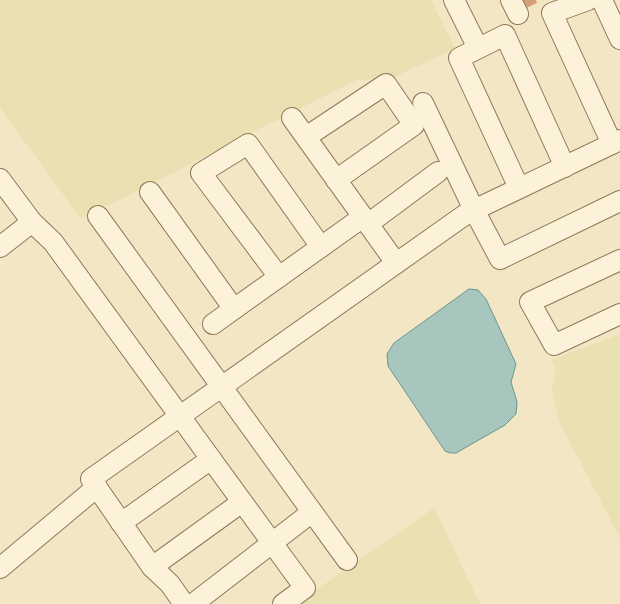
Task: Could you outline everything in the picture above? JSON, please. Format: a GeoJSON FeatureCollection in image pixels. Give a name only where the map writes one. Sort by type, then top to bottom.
{"type":"FeatureCollection","features":[{"type":"Feature","properties":{"kind":"street"},"geometry":{"type":"LineString","coordinates":[[454,0],[474,40]]}},
{"type":"Feature","properties":{"kind":"street"},"geometry":{"type":"LineString","coordinates":[[184,604],[170,584],[152,566],[91,479],[470,212],[616,142],[552,13],[588,0]]}},
{"type":"Feature","properties":{"kind":"street"},"geometry":{"type":"LineString","coordinates":[[602,0],[620,39]]}},
{"type":"Feature","properties":{"kind":"street"},"geometry":{"type":"LineString","coordinates":[[519,188],[459,58],[505,36],[565,167]]}},
{"type":"Feature","properties":{"kind":"street"},"geometry":{"type":"LineString","coordinates":[[306,137],[386,84],[414,125],[336,180]]}},
{"type":"Feature","properties":{"kind":"street"},"geometry":{"type":"LineString","coordinates":[[423,103],[470,212],[500,259],[620,201]]}},
{"type":"Feature","properties":{"kind":"street"},"geometry":{"type":"LineString","coordinates":[[292,118],[396,263]]}},
{"type":"Feature","properties":{"kind":"street"},"geometry":{"type":"LineString","coordinates":[[278,277],[201,173],[248,144],[321,247]]}},
{"type":"Feature","properties":{"kind":"street"},"geometry":{"type":"LineString","coordinates":[[213,324],[321,247],[438,172]]}},
{"type":"Feature","properties":{"kind":"street"},"geometry":{"type":"LineString","coordinates":[[0,179],[32,222],[53,242],[305,588],[283,604]]}},
{"type":"Feature","properties":{"kind":"street"},"geometry":{"type":"LineString","coordinates":[[150,192],[234,309]]}},
{"type":"Feature","properties":{"kind":"street"},"geometry":{"type":"LineString","coordinates":[[98,216],[347,560]]}},
{"type":"Feature","properties":{"kind":"street"},"geometry":{"type":"LineString","coordinates":[[0,247],[32,222]]}},
{"type":"Feature","properties":{"kind":"street"},"geometry":{"type":"LineString","coordinates":[[620,260],[530,302],[554,345],[620,314]]}},
{"type":"Feature","properties":{"kind":"street"},"geometry":{"type":"LineString","coordinates":[[121,523],[211,459]]}},
{"type":"Feature","properties":{"kind":"street"},"geometry":{"type":"LineString","coordinates":[[0,568],[97,488]]}},
{"type":"Feature","properties":{"kind":"street"},"geometry":{"type":"LineString","coordinates":[[152,566],[242,502]]}},
{"type":"Feature","properties":{"kind":"street"},"geometry":{"type":"LineString","coordinates":[[193,604],[312,512]]}},
{"type":"Feature","properties":{"kind":"shaded area"},"geometry":{"type":"Polygon","coordinates":[[[0,0],[431,0],[455,48],[393,78],[357,80],[81,219],[0,108],[0,0]]]}},
{"type":"Feature","properties":{"kind":"shaded area"},"geometry":{"type":"Polygon","coordinates":[[[620,334],[620,538],[559,421],[552,390],[556,368],[551,360],[620,334]]]}},
{"type":"Feature","properties":{"kind":"shaded area"},"geometry":{"type":"Polygon","coordinates":[[[434,508],[480,604],[296,604],[434,508]]]}},
{"type":"Feature","properties":{"kind":"water"},"geometry":{"type":"Polygon","coordinates":[[[469,289],[478,290],[486,299],[516,364],[511,382],[517,402],[516,414],[505,425],[456,453],[450,453],[445,451],[388,366],[387,354],[394,343],[469,289]]]}},
{"type":"Feature","properties":{"kind":"building"},"geometry":{"type":"Polygon","coordinates":[[[520,0],[536,0],[537,3],[524,9],[520,0]]]}}]}
